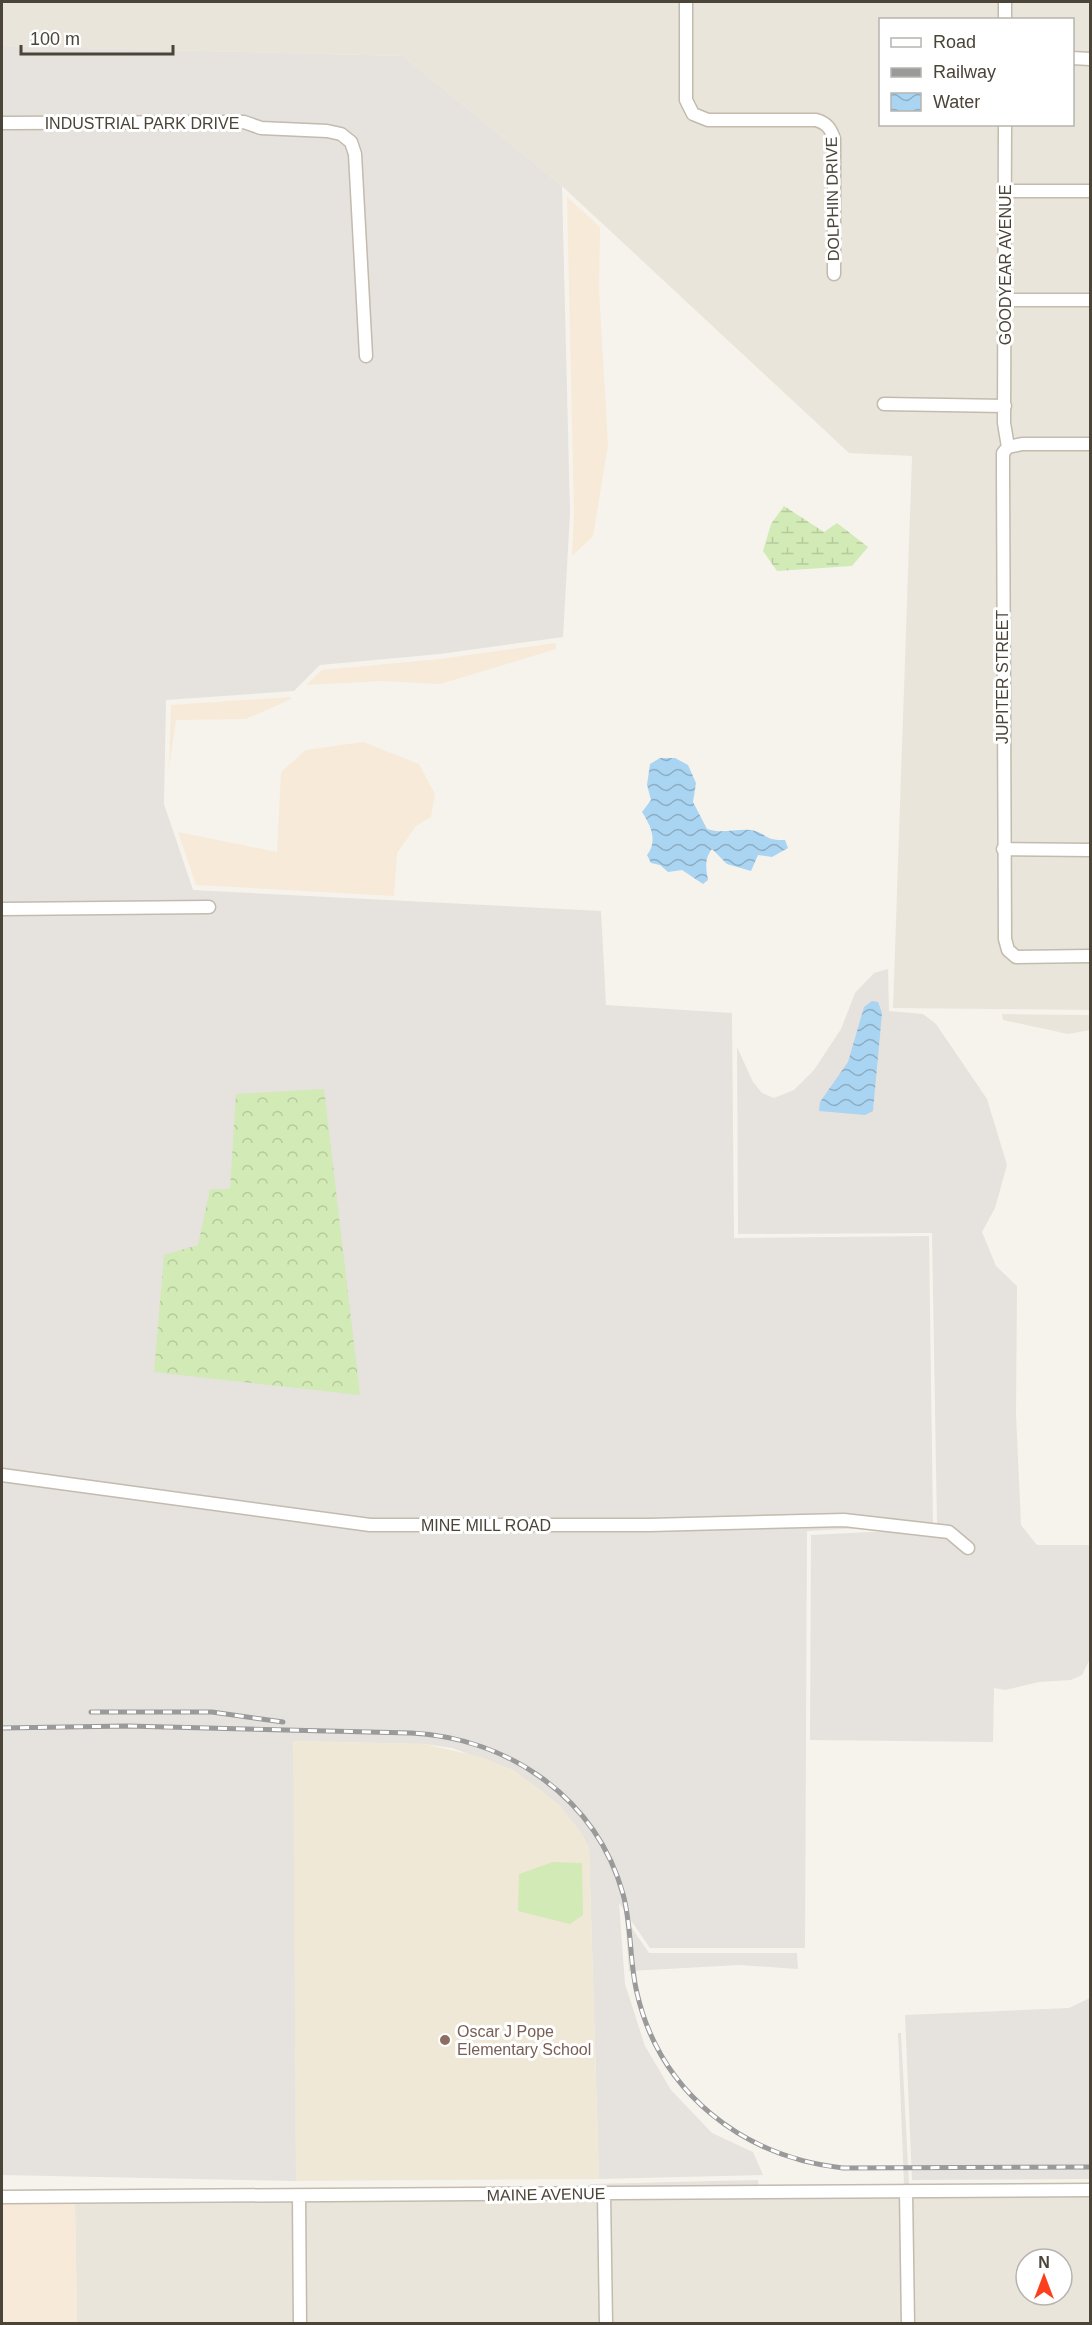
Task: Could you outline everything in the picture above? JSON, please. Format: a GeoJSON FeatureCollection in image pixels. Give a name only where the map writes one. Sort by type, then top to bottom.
{"type":"FeatureCollection","features":[{"type":"Feature","properties":{"kind":"street","name":"DOLPHIN DRIVE"},"geometry":{"type":"LineString","coordinates":[[686,2],[686,100],[693,114],[708,120],[816,120],[824,122],[832,130],[834,140],[834,274]]}},
{"type":"Feature","properties":{"kind":"street"},"geometry":{"type":"LineString","coordinates":[[1005,2],[1005,18]]}},
{"type":"Feature","properties":{"kind":"street"},"geometry":{"type":"LineString","coordinates":[[1074,58],[1090,58]]}},
{"type":"Feature","properties":{"kind":"street","name":"INDUSTRIAL PARK DRIVE"},"geometry":{"type":"LineString","coordinates":[[2,123],[244,122],[261,128],[327,131],[342,134],[351,142],[355,154],[366,356]]}},
{"type":"Feature","properties":{"kind":"street","name":"GOODYEAR AVENUE"},"geometry":{"type":"LineString","coordinates":[[1005,126],[1005,406]]}},
{"type":"Feature","properties":{"kind":"street"},"geometry":{"type":"LineString","coordinates":[[1004,191],[1090,191]]}},
{"type":"Feature","properties":{"kind":"street"},"geometry":{"type":"LineString","coordinates":[[1005,300],[1090,300]]}},
{"type":"Feature","properties":{"kind":"street"},"geometry":{"type":"LineString","coordinates":[[884,404],[1005,406]]}},
{"type":"Feature","properties":{"kind":"street","name":"JUPITER STREET"},"geometry":{"type":"LineString","coordinates":[[1005,406],[1008,447],[1003,453],[1005,939],[1008,950],[1016,957],[1090,956]]}},
{"type":"Feature","properties":{"kind":"street"},"geometry":{"type":"LineString","coordinates":[[1008,447],[1022,444],[1090,444]]}},
{"type":"Feature","properties":{"kind":"street"},"geometry":{"type":"LineString","coordinates":[[1003,849],[1090,850]]}},
{"type":"Feature","properties":{"kind":"street"},"geometry":{"type":"LineString","coordinates":[[2,909],[209,907]]}},
{"type":"Feature","properties":{"kind":"street","name":"MINE MILL ROAD"},"geometry":{"type":"LineString","coordinates":[[2,1475],[370,1526],[698,1524],[844,1520],[949,1532],[968,1548]]}},
{"type":"Feature","properties":{"kind":"street","name":"MAINE AVENUE"},"geometry":{"type":"LineString","coordinates":[[2,2198],[1090,2190]]}},
{"type":"Feature","properties":{"kind":"street"},"geometry":{"type":"LineString","coordinates":[[906,2191],[908,2324]]}},
{"type":"Feature","properties":{"kind":"street"},"geometry":{"type":"LineString","coordinates":[[604,2194],[606,2324]]}},
{"type":"Feature","properties":{"kind":"street"},"geometry":{"type":"LineString","coordinates":[[299,2196],[300,2324]]}},
{"type":"Feature","properties":{"kind":"shaded area"},"geometry":{"type":"Polygon","coordinates":[[[2,2],[1090,2],[1090,1010],[893,1008],[912,456],[849,453],[562,186],[403,56],[2,46],[2,2]]]}},
{"type":"Feature","properties":{"kind":"shaded area"},"geometry":{"type":"Polygon","coordinates":[[[2,46],[403,56],[562,186],[570,513],[563,637],[440,654],[320,665],[294,691],[166,700],[164,804],[193,890],[601,911],[606,1005],[732,1013],[734,1238],[929,1236],[933,1524],[807,1531],[805,1948],[650,1948],[619,1903],[625,1984],[645,2046],[671,2090],[712,2133],[753,2152],[763,2175],[599,2179],[589,1847],[560,1806],[513,1770],[452,1748],[424,1744],[294,1741],[296,2181],[2,2175],[2,46]]]}},
{"type":"Feature","properties":{"kind":"shaded area"},"geometry":{"type":"Polygon","coordinates":[[[567,197],[600,227],[599,290],[608,445],[593,536],[572,556],[574,513],[567,197]]]}},
{"type":"Feature","properties":{"kind":"shaded area"},"geometry":{"type":"Polygon","coordinates":[[[556,643],[556,649],[440,684],[383,681],[306,685],[322,670],[440,659],[556,643]]]}},
{"type":"Feature","properties":{"kind":"shaded area"},"geometry":{"type":"Polygon","coordinates":[[[291,697],[246,719],[176,720],[169,768],[171,705],[291,697]]]}},
{"type":"Feature","properties":{"kind":"shaded area"},"geometry":{"type":"Polygon","coordinates":[[[363,742],[419,764],[435,794],[431,817],[416,826],[397,853],[394,896],[196,885],[178,832],[277,852],[281,772],[306,750],[363,742]]]}},
{"type":"Feature","properties":{"kind":"shaded area"},"geometry":{"type":"Polygon","coordinates":[[[888,969],[889,1011],[923,1014],[936,1024],[987,1099],[1007,1165],[995,1208],[982,1232],[996,1266],[1017,1286],[1016,1414],[1021,1525],[1037,1545],[1090,1545],[1089,1661],[1082,1675],[1071,1680],[1039,1682],[1005,1690],[994,1688],[993,1742],[810,1740],[811,1535],[890,1531],[947,1538],[969,1556],[975,1547],[952,1528],[937,1525],[932,1233],[738,1234],[737,1047],[753,1082],[762,1093],[774,1098],[794,1090],[814,1070],[841,1029],[855,993],[874,973],[888,969]],[[864,1007],[856,1043],[846,1067],[873,1111],[875,1083],[864,1007]]]}},
{"type":"Feature","properties":{"kind":"shaded area"},"geometry":{"type":"Polygon","coordinates":[[[1002,1014],[1090,1015],[1090,1030],[1068,1034],[1003,1020],[1002,1014]]]}},
{"type":"Feature","properties":{"kind":"shaded area","name":"Oscar J Pope Elementary School"},"geometry":{"type":"Polygon","coordinates":[[[293,1741],[424,1744],[482,1757],[513,1770],[541,1790],[560,1806],[581,1832],[589,1847],[599,2179],[296,2181],[293,1741]]]}},
{"type":"Feature","properties":{"kind":"shaded area"},"geometry":{"type":"Polygon","coordinates":[[[625,1918],[649,1953],[797,1953],[798,1969],[740,1965],[629,1971],[625,1918]]]}},
{"type":"Feature","properties":{"kind":"shaded area"},"geometry":{"type":"Polygon","coordinates":[[[1090,1998],[1090,2179],[912,2180],[905,2015],[1069,2008],[1090,1998]]]}},
{"type":"Feature","properties":{"kind":"shaded area"},"geometry":{"type":"Polygon","coordinates":[[[898,2033],[901,2033],[909,2184],[1090,2184],[1090,2191],[904,2185],[898,2033]]]}},
{"type":"Feature","properties":{"kind":"shaded area"},"geometry":{"type":"Polygon","coordinates":[[[758,2180],[761,2197],[590,2198],[590,2184],[758,2180]]]}},
{"type":"Feature","properties":{"kind":"shaded area"},"geometry":{"type":"Polygon","coordinates":[[[901,2191],[902,2323],[611,2323],[609,2198],[901,2191]]]}},
{"type":"Feature","properties":{"kind":"shaded area"},"geometry":{"type":"Polygon","coordinates":[[[911,2191],[1090,2191],[1090,2323],[913,2323],[911,2191]]]}},
{"type":"Feature","properties":{"kind":"shaded area"},"geometry":{"type":"Polygon","coordinates":[[[499,2197],[599,2198],[601,2323],[305,2323],[304,2202],[498,2201],[499,2197]]]}},
{"type":"Feature","properties":{"kind":"shaded area"},"geometry":{"type":"Polygon","coordinates":[[[292,2201],[294,2323],[77,2323],[75,2204],[292,2201]]]}},
{"type":"Feature","properties":{"kind":"shaded area"},"geometry":{"type":"Polygon","coordinates":[[[2,2203],[75,2204],[77,2323],[2,2323],[2,2203]]]}},
{"type":"Feature","properties":{"kind":"green space"},"geometry":{"type":"Polygon","coordinates":[[[784,506],[824,532],[837,523],[868,547],[852,566],[777,571],[763,551],[771,524],[784,506]]]}},
{"type":"Feature","properties":{"kind":"green space"},"geometry":{"type":"Polygon","coordinates":[[[324,1089],[360,1395],[154,1372],[164,1255],[198,1245],[210,1189],[230,1189],[236,1094],[324,1089]]]}},
{"type":"Feature","properties":{"kind":"green space"},"geometry":{"type":"Polygon","coordinates":[[[553,1862],[582,1863],[583,1915],[570,1924],[518,1911],[519,1874],[553,1862]]]}},
{"type":"Feature","properties":{"kind":"water"},"geometry":{"type":"Polygon","coordinates":[[[660,758],[675,758],[688,765],[696,783],[693,802],[707,829],[755,831],[769,838],[785,840],[788,848],[772,857],[758,855],[751,871],[727,864],[712,849],[707,860],[708,880],[703,884],[682,870],[668,872],[660,865],[651,863],[647,855],[653,839],[642,812],[651,800],[647,785],[650,764],[660,758]]]}},
{"type":"Feature","properties":{"kind":"water"},"geometry":{"type":"Polygon","coordinates":[[[872,1001],[878,1002],[882,1013],[873,1111],[865,1115],[819,1111],[820,1102],[848,1062],[864,1007],[872,1001]]]}},
{"type":"Feature","properties":{"kind":"railway"},"geometry":{"type":"LineString","coordinates":[[91,1712],[212,1712],[283,1722]]}},
{"type":"Feature","properties":{"kind":"railway"},"geometry":{"type":"LineString","coordinates":[[2,1728],[127,1726],[411,1733],[447,1737],[482,1747],[514,1761],[544,1779],[570,1802],[592,1829],[610,1860],[623,1894],[628,1919],[634,1981],[648,2029],[665,2061],[686,2089],[711,2114],[740,2134],[772,2150],[806,2161],[843,2168],[1090,2167]]}},
{"type":"Feature","properties":{"kind":"place","name":"Oscar J Pope Elementary School"},"geometry":{"type":"Point","coordinates":[445,2040]}}]}
